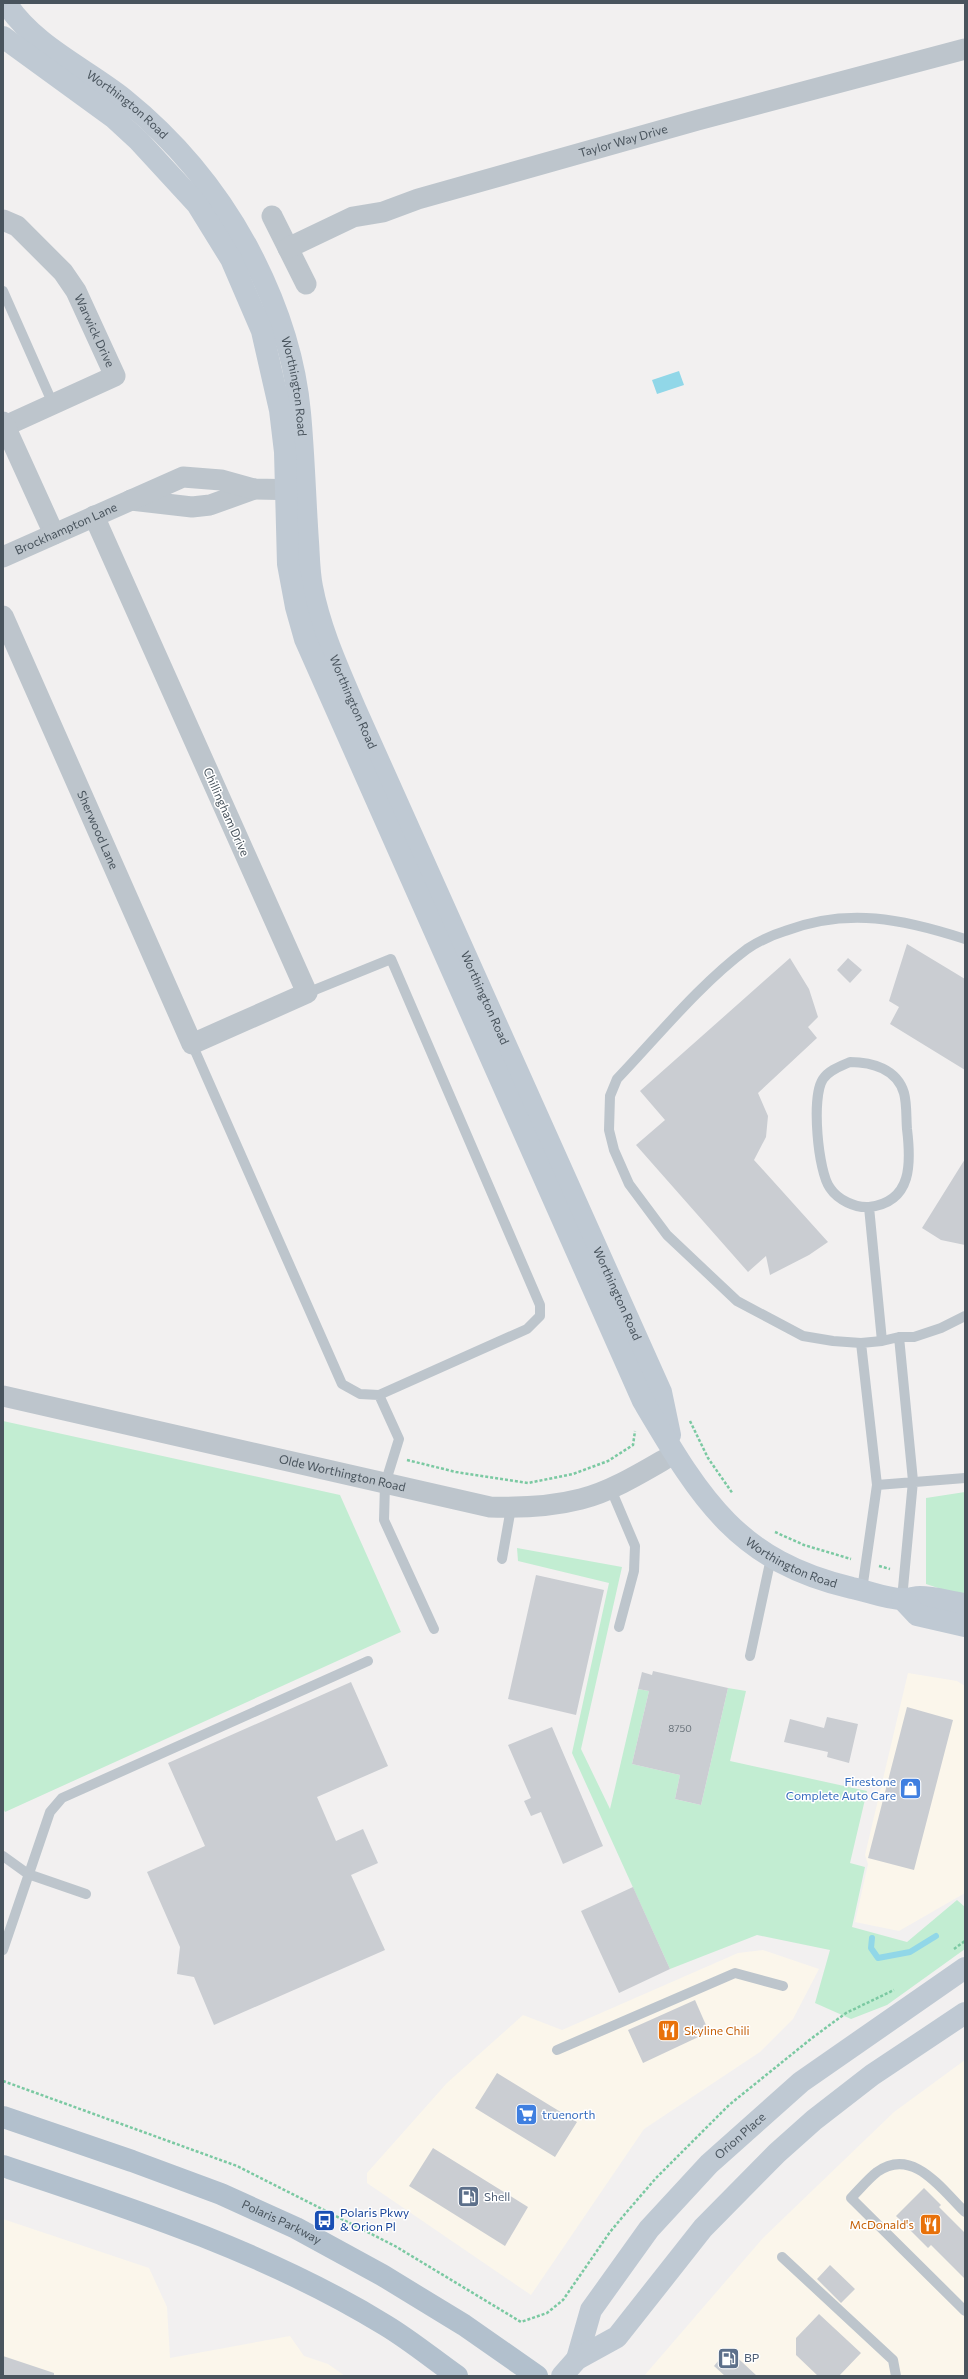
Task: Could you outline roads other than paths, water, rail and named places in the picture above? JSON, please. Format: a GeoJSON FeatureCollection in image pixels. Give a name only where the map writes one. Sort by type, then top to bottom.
{"type":"FeatureCollection","features":[{"type":"Feature","properties":{"kind":"main road","name":"Polaris Parkway"},"geometry":{"type":"LineString","coordinates":[[3,2117],[146,2166],[221,2194],[296,2228],[382,2275],[464,2325],[537,2376]]}},
{"type":"Feature","properties":{"kind":"main road"},"geometry":{"type":"LineString","coordinates":[[3,2166],[157,2220],[303,2280],[386,2325],[457,2376]]}},
{"type":"Feature","properties":{"kind":"street","name":"Worthington Road"},"geometry":{"type":"LineString","coordinates":[[6,3],[18,22],[123,99],[156,127],[201,176],[228,214],[258,270],[283,330],[294,371],[300,413],[295,490]]}},
{"type":"Feature","properties":{"kind":"street","name":"Worthington Road"},"geometry":{"type":"LineString","coordinates":[[3,37],[113,118],[140,141],[197,204],[231,260],[262,331],[280,410],[311,585],[320,620],[332,653],[661,1392],[674,1454],[699,1491],[721,1518],[771,1558],[834,1584],[902,1600],[920,1597],[965,1604]]}},
{"type":"Feature","properties":{"kind":"street","name":"Taylor Way Drive"},"geometry":{"type":"LineString","coordinates":[[288,248],[353,217],[384,212],[418,199],[698,120],[965,49]]}},
{"type":"Feature","properties":{"kind":"street"},"geometry":{"type":"LineString","coordinates":[[272,216],[306,284]]}},
{"type":"Feature","properties":{"kind":"street","name":"Warwick Drive"},"geometry":{"type":"LineString","coordinates":[[3,220],[17,226],[63,272],[76,291],[116,376],[4,424],[54,534]]}},
{"type":"Feature","properties":{"kind":"street","name":"Brockhampton Lane"},"geometry":{"type":"LineString","coordinates":[[3,557],[183,476],[221,480],[254,489],[295,490]]}},
{"type":"Feature","properties":{"kind":"street","name":"Brockhampton Lane"},"geometry":{"type":"LineString","coordinates":[[129,500],[192,507],[210,505],[254,489]]}},
{"type":"Feature","properties":{"kind":"street","name":"Chillingham Drive"},"geometry":{"type":"LineString","coordinates":[[94,516],[307,993]]}},
{"type":"Feature","properties":{"kind":"street","name":"Sherwood Lane"},"geometry":{"type":"LineString","coordinates":[[3,616],[192,1044]]}},
{"type":"Feature","properties":{"kind":"street"},"geometry":{"type":"LineString","coordinates":[[192,1044],[307,993]]}},
{"type":"Feature","properties":{"kind":"street","name":"Olde Worthington Road"},"geometry":{"type":"LineString","coordinates":[[3,1396],[490,1507],[511,1508],[550,1506],[576,1500],[610,1487],[674,1454]]}},
{"type":"Feature","properties":{"kind":"street"},"geometry":{"type":"LineString","coordinates":[[902,1600],[917,1615],[965,1626]]}},
{"type":"Feature","properties":{"kind":"street","name":"Orion Place"},"geometry":{"type":"LineString","coordinates":[[577,2359],[591,2310],[649,2228],[709,2164],[801,2082],[965,1968]]}},
{"type":"Feature","properties":{"kind":"street","name":"Orion Place"},"geometry":{"type":"LineString","coordinates":[[562,2376],[577,2359],[618,2337],[703,2228],[793,2138],[872,2075],[965,2013]]}},
{"type":"Feature","properties":{"kind":"lane"},"geometry":{"type":"LineString","coordinates":[[3,291],[53,404]]}},
{"type":"Feature","properties":{"kind":"lane"},"geometry":{"type":"LineString","coordinates":[[965,939],[928,927],[889,918],[851,916],[818,920],[769,937],[748,948],[714,977],[617,1079],[610,1096],[609,1130],[614,1150],[629,1184],[667,1235],[736,1301],[767,1318],[803,1336],[833,1341],[861,1343],[882,1341],[899,1337],[914,1337],[941,1328],[965,1316]]}},
{"type":"Feature","properties":{"kind":"lane"},"geometry":{"type":"LineString","coordinates":[[192,1044],[342,1384],[360,1394],[379,1396],[527,1328],[540,1316],[540,1305],[392,959],[307,993]]}},
{"type":"Feature","properties":{"kind":"lane"},"geometry":{"type":"LineString","coordinates":[[850,1062],[867,1062],[882,1067],[895,1078],[904,1092],[910,1161],[908,1178],[899,1192],[885,1203],[869,1207],[854,1206],[841,1199],[830,1189],[824,1176],[817,1094],[823,1079],[835,1068],[850,1062]]}},
{"type":"Feature","properties":{"kind":"lane"},"geometry":{"type":"LineString","coordinates":[[869,1207],[882,1341]]}},
{"type":"Feature","properties":{"kind":"lane"},"geometry":{"type":"LineString","coordinates":[[899,1337],[914,1481],[902,1600]]}},
{"type":"Feature","properties":{"kind":"lane"},"geometry":{"type":"LineString","coordinates":[[861,1343],[877,1484],[862,1590]]}},
{"type":"Feature","properties":{"kind":"lane"},"geometry":{"type":"LineString","coordinates":[[379,1396],[399,1439],[384,1484],[384,1520],[434,1630]]}},
{"type":"Feature","properties":{"kind":"lane"},"geometry":{"type":"LineString","coordinates":[[877,1484],[965,1478]]}},
{"type":"Feature","properties":{"kind":"lane"},"geometry":{"type":"LineString","coordinates":[[610,1487],[634,1546],[634,1571],[619,1627]]}},
{"type":"Feature","properties":{"kind":"lane"},"geometry":{"type":"LineString","coordinates":[[502,1559],[511,1508]]}},
{"type":"Feature","properties":{"kind":"lane"},"geometry":{"type":"LineString","coordinates":[[750,1656],[771,1558]]}},
{"type":"Feature","properties":{"kind":"lane"},"geometry":{"type":"LineString","coordinates":[[3,1950],[50,1812],[62,1798],[368,1661]]}},
{"type":"Feature","properties":{"kind":"lane"},"geometry":{"type":"LineString","coordinates":[[3,1856],[28,1874],[86,1894]]}},
{"type":"Feature","properties":{"kind":"lane"},"geometry":{"type":"LineString","coordinates":[[557,2050],[735,1973],[783,1986]]}},
{"type":"Feature","properties":{"kind":"lane"},"geometry":{"type":"LineString","coordinates":[[965,2212],[922,2170],[911,2165],[899,2164],[887,2166],[876,2173],[851,2198],[965,2311]]}},
{"type":"Feature","properties":{"kind":"lane"},"geometry":{"type":"LineString","coordinates":[[782,2257],[894,2360],[896,2376]]}},
{"type":"Feature","properties":{"kind":"water"},"geometry":{"type":"Polygon","coordinates":[[[679,371],[684,385],[657,394],[652,380],[679,371]]]}},
{"type":"Feature","properties":{"kind":"waterway"},"geometry":{"type":"LineString","coordinates":[[872,1938],[871,1948],[878,1958],[910,1952],[936,1936]]}},
{"type":"Feature","properties":{"kind":"place","name":"Firestone Complete Auto Care"},"geometry":{"type":"Point","coordinates":[911,1789]}},
{"type":"Feature","properties":{"kind":"place","name":"Skyline Chili"},"geometry":{"type":"Point","coordinates":[669,2031]}},
{"type":"Feature","properties":{"kind":"place","name":"truenorth"},"geometry":{"type":"Point","coordinates":[526,2115]}},
{"type":"Feature","properties":{"kind":"place","name":"Shell"},"geometry":{"type":"Point","coordinates":[469,2197]}},
{"type":"Feature","properties":{"kind":"place","name":"Polaris Pkwy & Orion Pl"},"geometry":{"type":"Point","coordinates":[324,2220]}},
{"type":"Feature","properties":{"kind":"place","name":"McDonald's"},"geometry":{"type":"Point","coordinates":[930,2225]}},
{"type":"Feature","properties":{"kind":"place","name":"BP"},"geometry":{"type":"Point","coordinates":[729,2358]}}]}
